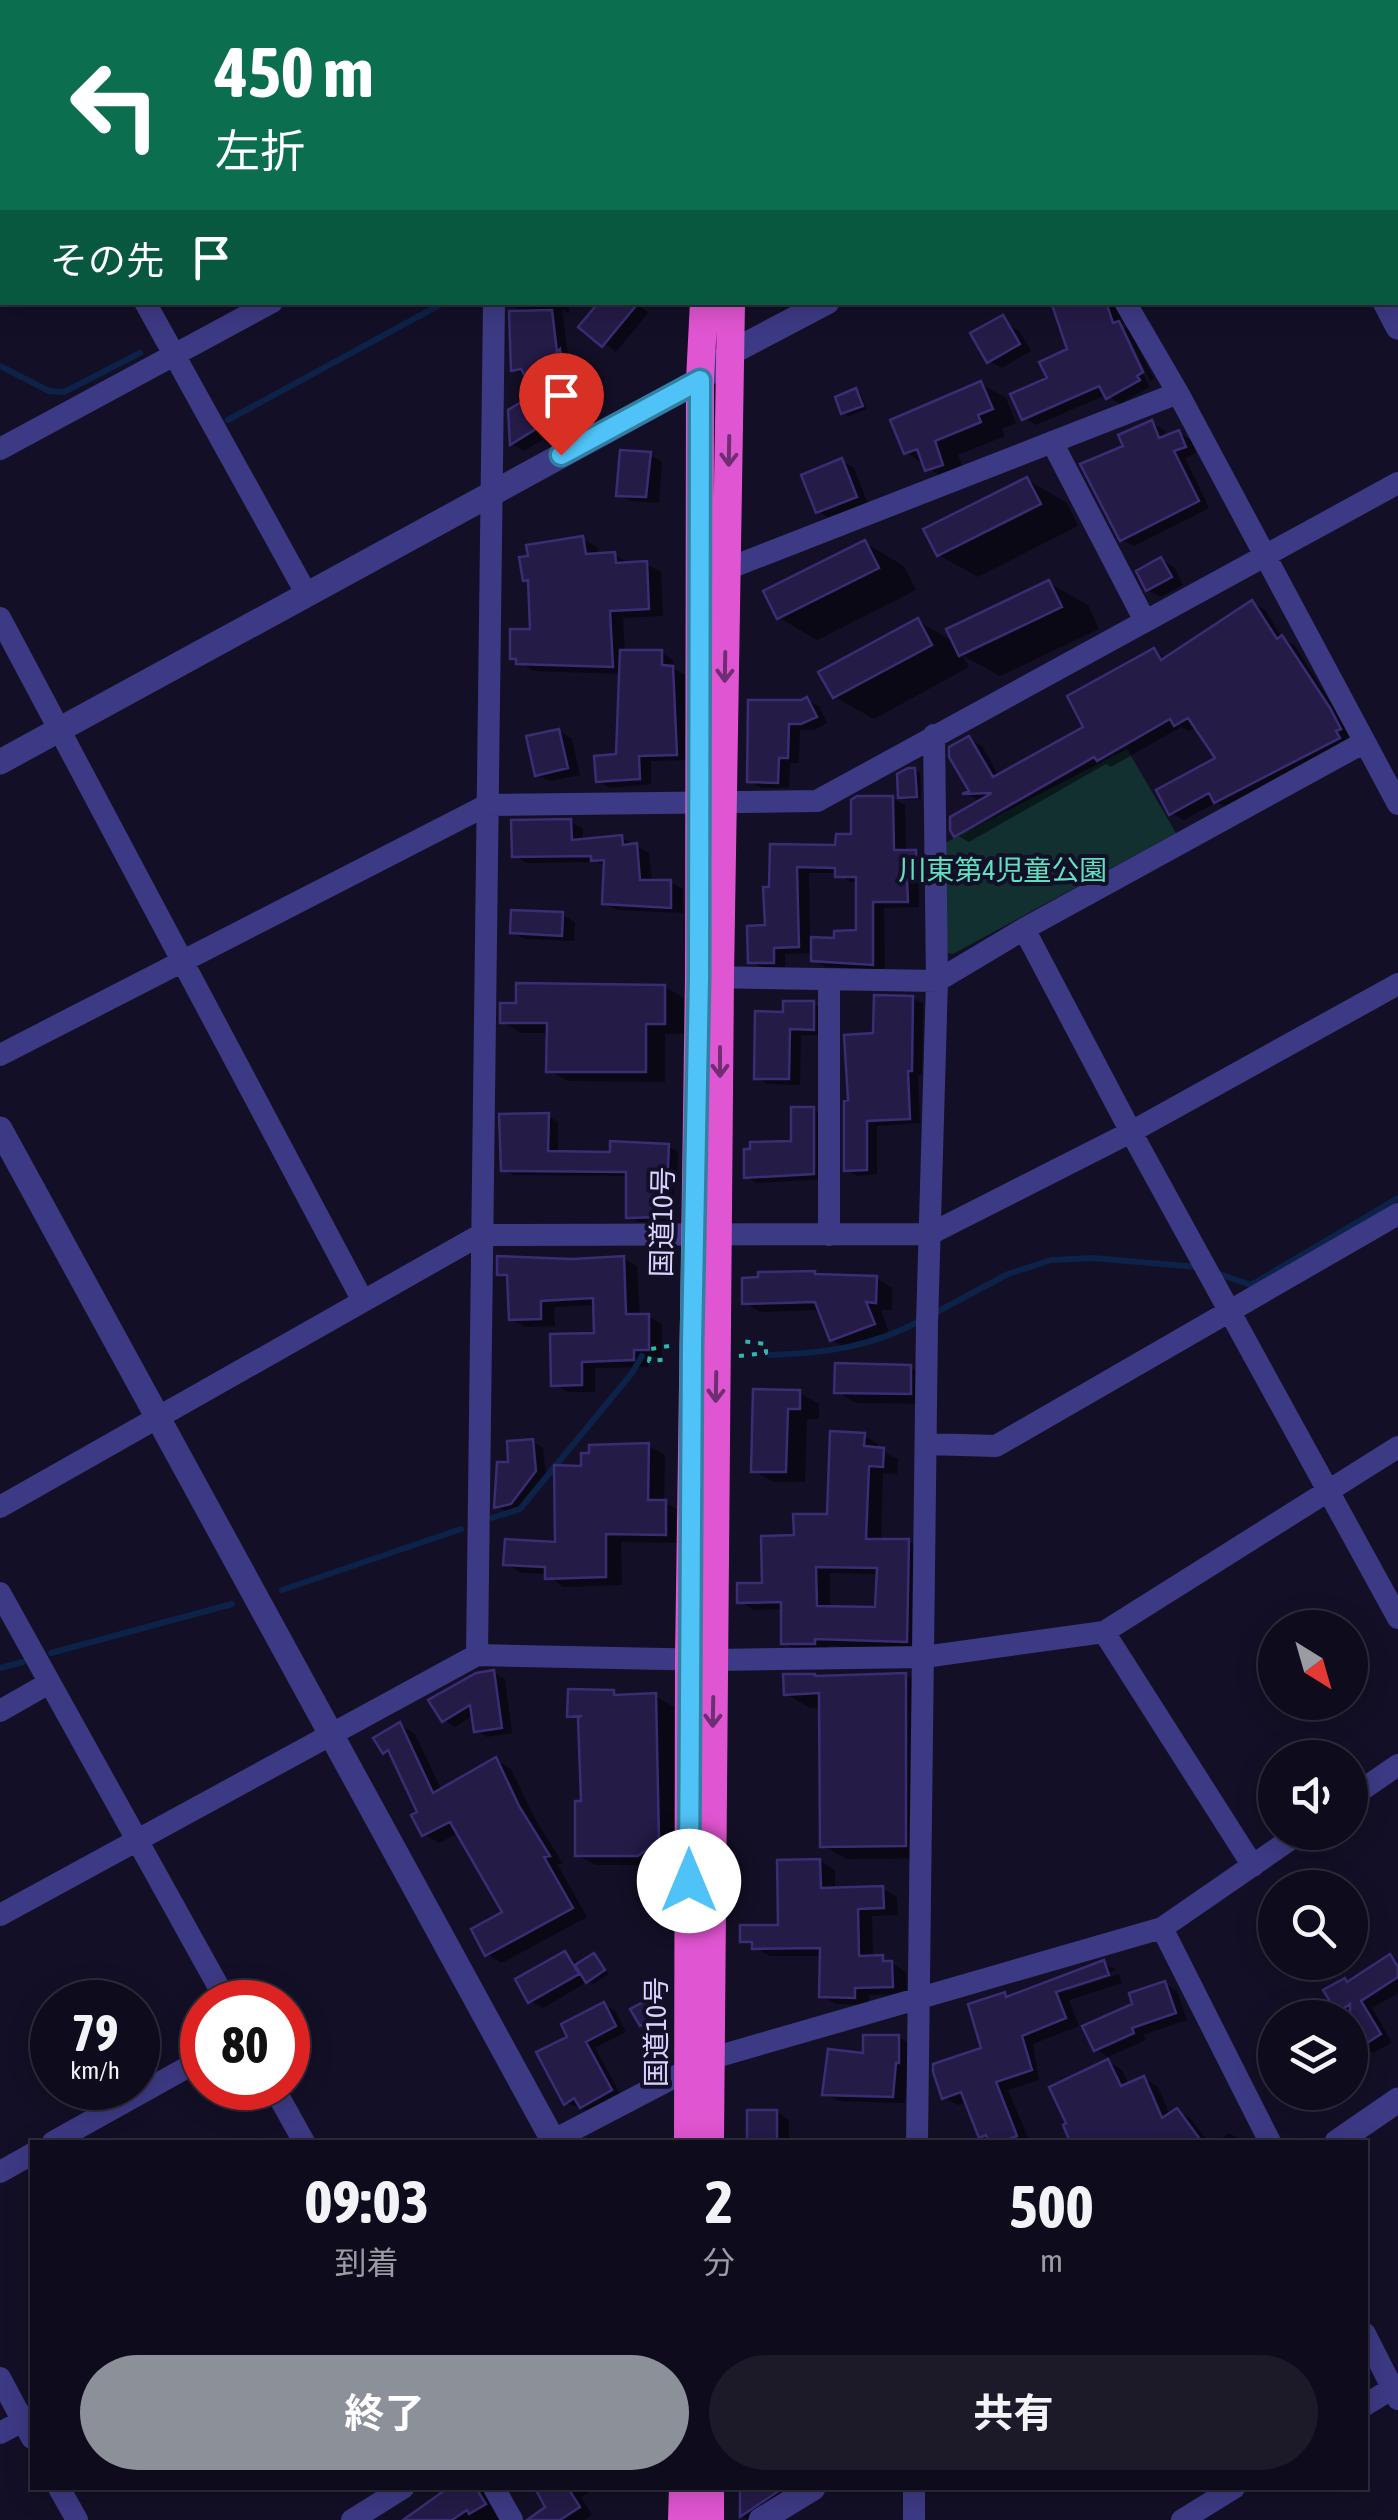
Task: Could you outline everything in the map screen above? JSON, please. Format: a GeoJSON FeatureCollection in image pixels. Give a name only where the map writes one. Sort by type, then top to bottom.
{"type":"FeatureCollection","features":[{"type":"Feature","properties":{"kind":"highway","name":"国道10号"},"geometry":{"type":"LineString","coordinates":[[688,2140],[699,2063],[701,1658],[692,1539],[704,1341],[710,977],[711,802],[700,380],[704,305]]}},
{"type":"Feature","properties":{"kind":"highway","name":"国道10号"},"geometry":{"type":"LineString","coordinates":[[711,802],[727,569],[732,305]]}},
{"type":"Feature","properties":{"kind":"highway","name":"国道10号"},"geometry":{"type":"LineString","coordinates":[[699,2063],[710,2140]]}},
{"type":"Feature","properties":{"kind":"highway"},"geometry":{"type":"LineString","coordinates":[[682,2490],[682,2520]]}},
{"type":"Feature","properties":{"kind":"highway"},"geometry":{"type":"LineString","coordinates":[[710,2490],[710,2520]]}},
{"type":"Feature","properties":{"kind":"street"},"geometry":{"type":"LineString","coordinates":[[147,305],[306,593]]}},
{"type":"Feature","properties":{"kind":"street"},"geometry":{"type":"LineString","coordinates":[[0,449],[266,305]]}},
{"type":"Feature","properties":{"kind":"street"},"geometry":{"type":"LineString","coordinates":[[476,1655],[494,305]]}},
{"type":"Feature","properties":{"kind":"street"},"geometry":{"type":"LineString","coordinates":[[0,762],[700,380],[730,353],[821,305]]}},
{"type":"Feature","properties":{"kind":"street"},"geometry":{"type":"LineString","coordinates":[[1127,305],[1178,393],[1398,804]]}},
{"type":"Feature","properties":{"kind":"street"},"geometry":{"type":"LineString","coordinates":[[1386,305],[1398,327]]}},
{"type":"Feature","properties":{"kind":"street"},"geometry":{"type":"LineString","coordinates":[[727,569],[1178,393]]}},
{"type":"Feature","properties":{"kind":"street"},"geometry":{"type":"LineString","coordinates":[[1052,442],[1145,621]]}},
{"type":"Feature","properties":{"kind":"street"},"geometry":{"type":"LineString","coordinates":[[0,1055],[487,805],[817,802],[1398,483]]}},
{"type":"Feature","properties":{"kind":"street"},"geometry":{"type":"LineString","coordinates":[[0,618],[363,1301]]}},
{"type":"Feature","properties":{"kind":"street"},"geometry":{"type":"LineString","coordinates":[[917,2140],[927,1324],[937,981],[934,735]]}},
{"type":"Feature","properties":{"kind":"street"},"geometry":{"type":"LineString","coordinates":[[710,977],[937,981],[1363,743]]}},
{"type":"Feature","properties":{"kind":"street"},"geometry":{"type":"LineString","coordinates":[[1024,929],[1398,1618]]}},
{"type":"Feature","properties":{"kind":"street"},"geometry":{"type":"LineString","coordinates":[[829,980],[829,1236]]}},
{"type":"Feature","properties":{"kind":"street"},"geometry":{"type":"LineString","coordinates":[[0,1506],[480,1235],[930,1234],[1131,1132],[1398,984]]}},
{"type":"Feature","properties":{"kind":"street"},"geometry":{"type":"LineString","coordinates":[[0,1129],[551,2140]]}},
{"type":"Feature","properties":{"kind":"street"},"geometry":{"type":"LineString","coordinates":[[927,1444],[996,1446],[1228,1305],[1398,1214]]}},
{"type":"Feature","properties":{"kind":"street"},"geometry":{"type":"LineString","coordinates":[[0,1915],[476,1655],[924,1657],[1104,1632],[1398,1448]]}},
{"type":"Feature","properties":{"kind":"street"},"geometry":{"type":"LineString","coordinates":[[0,1594],[216,1980]]}},
{"type":"Feature","properties":{"kind":"street"},"geometry":{"type":"LineString","coordinates":[[1104,1632],[1253,1866]]}},
{"type":"Feature","properties":{"kind":"street"},"geometry":{"type":"LineString","coordinates":[[0,1711],[49,1683]]}},
{"type":"Feature","properties":{"kind":"street"},"geometry":{"type":"LineString","coordinates":[[1368,1785],[1398,1764]]}},
{"type":"Feature","properties":{"kind":"street"},"geometry":{"type":"LineString","coordinates":[[556,2140],[699,2063],[1162,1928],[1276,1850]]}},
{"type":"Feature","properties":{"kind":"street"},"geometry":{"type":"LineString","coordinates":[[1162,1928],[1269,2140]]}},
{"type":"Feature","properties":{"kind":"street"},"geometry":{"type":"LineString","coordinates":[[57,2140],[180,2071]]}},
{"type":"Feature","properties":{"kind":"street"},"geometry":{"type":"LineString","coordinates":[[1339,2140],[1398,2100]]}},
{"type":"Feature","properties":{"kind":"street"},"geometry":{"type":"LineString","coordinates":[[286,2110],[303,2140]]}},
{"type":"Feature","properties":{"kind":"street"},"geometry":{"type":"LineString","coordinates":[[0,2172],[30,2155]]}},
{"type":"Feature","properties":{"kind":"street"},"geometry":{"type":"LineString","coordinates":[[1368,2340],[1396,2391],[1368,2404]]}},
{"type":"Feature","properties":{"kind":"street"},"geometry":{"type":"LineString","coordinates":[[0,2378],[29,2425],[0,2434]]}},
{"type":"Feature","properties":{"kind":"street"},"geometry":{"type":"LineString","coordinates":[[61,2490],[77,2520]]}},
{"type":"Feature","properties":{"kind":"street"},"geometry":{"type":"LineString","coordinates":[[352,2520],[400,2490]]}},
{"type":"Feature","properties":{"kind":"street"},"geometry":{"type":"LineString","coordinates":[[495,2490],[512,2520]]}},
{"type":"Feature","properties":{"kind":"street"},"geometry":{"type":"LineString","coordinates":[[761,2520],[810,2490]]}},
{"type":"Feature","properties":{"kind":"street"},"geometry":{"type":"LineString","coordinates":[[914,2490],[914,2520]]}},
{"type":"Feature","properties":{"kind":"street"},"geometry":{"type":"LineString","coordinates":[[1182,2520],[1231,2490]]}},
{"type":"Feature","properties":{"kind":"path"},"geometry":{"type":"LineString","coordinates":[[659,1360],[650,1361],[651,1349],[704,1341],[766,1344],[766,1352],[761,1356]]}},
{"type":"Feature","properties":{"kind":"green space","name":"川東第4児童公園"},"geometry":{"type":"Polygon","coordinates":[[[1127,749],[1176,833],[953,954],[940,951],[941,845],[1127,749]]]}},
{"type":"Feature","properties":{"kind":"building"},"geometry":{"type":"Polygon","coordinates":[[[596,305],[637,305],[602,347],[578,327],[596,305]]]}},
{"type":"Feature","properties":{"kind":"building"},"geometry":{"type":"Polygon","coordinates":[[[1052,305],[1107,305],[1113,323],[1119,321],[1143,372],[1137,376],[1140,380],[1106,399],[1099,386],[1022,420],[1010,394],[1047,378],[1039,362],[1067,349],[1052,305]]]}},
{"type":"Feature","properties":{"kind":"building"},"geometry":{"type":"Polygon","coordinates":[[[552,310],[557,352],[560,349],[563,366],[582,400],[510,445],[508,410],[535,394],[521,369],[511,371],[509,311],[552,310]]]}},
{"type":"Feature","properties":{"kind":"building"},"geometry":{"type":"Polygon","coordinates":[[[1003,315],[1020,344],[987,363],[970,333],[1003,315]]]}},
{"type":"Feature","properties":{"kind":"building"},"geometry":{"type":"Polygon","coordinates":[[[981,381],[993,409],[978,415],[981,422],[935,441],[943,465],[925,471],[917,449],[904,454],[890,420],[981,381]]]}},
{"type":"Feature","properties":{"kind":"building"},"geometry":{"type":"Polygon","coordinates":[[[856,388],[863,406],[841,414],[835,397],[856,388]]]}},
{"type":"Feature","properties":{"kind":"building"},"geometry":{"type":"Polygon","coordinates":[[[1152,420],[1159,438],[1179,430],[1186,447],[1174,451],[1199,501],[1120,541],[1080,464],[1123,446],[1118,435],[1152,420]]]}},
{"type":"Feature","properties":{"kind":"building"},"geometry":{"type":"Polygon","coordinates":[[[620,450],[651,452],[646,497],[616,496],[620,450]]]}},
{"type":"Feature","properties":{"kind":"building"},"geometry":{"type":"Polygon","coordinates":[[[842,458],[857,497],[816,513],[801,475],[842,458]]]}},
{"type":"Feature","properties":{"kind":"building"},"geometry":{"type":"Polygon","coordinates":[[[1027,477],[1041,504],[937,556],[923,529],[1027,477]]]}},
{"type":"Feature","properties":{"kind":"building"},"geometry":{"type":"Polygon","coordinates":[[[583,536],[586,554],[615,552],[616,563],[647,561],[649,609],[610,611],[613,667],[516,664],[516,659],[510,659],[510,629],[530,629],[528,580],[523,581],[519,557],[528,556],[526,545],[583,536]]]}},
{"type":"Feature","properties":{"kind":"building"},"geometry":{"type":"Polygon","coordinates":[[[865,540],[879,568],[777,619],[763,591],[865,540]]]}},
{"type":"Feature","properties":{"kind":"building"},"geometry":{"type":"Polygon","coordinates":[[[1161,557],[1172,577],[1146,591],[1136,571],[1161,557]]]}},
{"type":"Feature","properties":{"kind":"building"},"geometry":{"type":"Polygon","coordinates":[[[1049,580],[1062,607],[959,656],[946,629],[1049,580]]]}},
{"type":"Feature","properties":{"kind":"building"},"geometry":{"type":"Polygon","coordinates":[[[1252,600],[1277,639],[1282,635],[1330,708],[1341,729],[1336,731],[1340,738],[1214,803],[1209,793],[1169,815],[1156,790],[1215,758],[1188,718],[1174,726],[1170,719],[1097,761],[1094,757],[954,837],[950,817],[992,793],[962,794],[969,791],[949,757],[949,747],[969,736],[993,777],[1083,727],[1067,696],[1154,648],[1161,660],[1252,600]]]}},
{"type":"Feature","properties":{"kind":"building"},"geometry":{"type":"Polygon","coordinates":[[[918,618],[932,645],[833,698],[818,672],[918,618]]]}},
{"type":"Feature","properties":{"kind":"building"},"geometry":{"type":"Polygon","coordinates":[[[620,650],[662,650],[662,665],[673,666],[677,755],[639,756],[640,779],[596,782],[594,756],[616,754],[620,650]]]}},
{"type":"Feature","properties":{"kind":"building"},"geometry":{"type":"Polygon","coordinates":[[[807,697],[817,717],[789,724],[788,758],[779,758],[778,783],[747,782],[748,700],[807,697]]]}},
{"type":"Feature","properties":{"kind":"building"},"geometry":{"type":"Polygon","coordinates":[[[559,729],[568,768],[535,776],[526,736],[559,729]]]}},
{"type":"Feature","properties":{"kind":"building"},"geometry":{"type":"Polygon","coordinates":[[[915,768],[917,797],[898,798],[897,774],[915,768]]]}},
{"type":"Feature","properties":{"kind":"building"},"geometry":{"type":"Polygon","coordinates":[[[857,796],[893,796],[894,850],[916,850],[917,878],[907,878],[908,902],[873,902],[873,965],[811,961],[811,937],[834,938],[834,931],[856,930],[856,877],[835,877],[835,868],[797,867],[799,947],[774,948],[774,963],[748,963],[747,926],[765,925],[763,887],[769,887],[770,844],[835,845],[836,834],[851,834],[851,800],[857,796]]]}},
{"type":"Feature","properties":{"kind":"building"},"geometry":{"type":"Polygon","coordinates":[[[571,819],[572,840],[622,835],[623,845],[637,843],[640,880],[671,880],[671,908],[602,904],[604,860],[591,861],[591,856],[512,857],[511,820],[571,819]]]}},
{"type":"Feature","properties":{"kind":"building"},"geometry":{"type":"Polygon","coordinates":[[[511,910],[563,912],[562,936],[510,933],[511,910]]]}},
{"type":"Feature","properties":{"kind":"building"},"geometry":{"type":"Polygon","coordinates":[[[516,983],[665,985],[665,1024],[646,1024],[646,1072],[546,1072],[547,1023],[500,1023],[500,1003],[516,1003],[516,983]]]}},
{"type":"Feature","properties":{"kind":"building"},"geometry":{"type":"Polygon","coordinates":[[[874,995],[913,996],[912,1071],[908,1071],[910,1119],[867,1121],[867,1170],[844,1171],[844,1101],[848,1100],[844,1035],[873,1033],[874,995]]]}},
{"type":"Feature","properties":{"kind":"building"},"geometry":{"type":"Polygon","coordinates":[[[783,1001],[814,1001],[814,1030],[790,1029],[789,1079],[754,1079],[755,1011],[783,1012],[783,1001]]]}},
{"type":"Feature","properties":{"kind":"building"},"geometry":{"type":"Polygon","coordinates":[[[791,1107],[814,1107],[814,1174],[744,1178],[744,1149],[750,1149],[750,1142],[791,1141],[791,1107]]]}},
{"type":"Feature","properties":{"kind":"building"},"geometry":{"type":"Polygon","coordinates":[[[549,1113],[548,1151],[610,1152],[610,1141],[669,1144],[665,1217],[626,1218],[626,1172],[501,1171],[499,1114],[549,1113]]]}},
{"type":"Feature","properties":{"kind":"building"},"geometry":{"type":"Polygon","coordinates":[[[497,1256],[624,1256],[626,1314],[649,1314],[649,1350],[634,1350],[634,1360],[582,1362],[582,1385],[551,1386],[550,1334],[594,1333],[593,1298],[541,1301],[541,1319],[509,1320],[507,1275],[497,1275],[497,1256]]]}},
{"type":"Feature","properties":{"kind":"building"},"geometry":{"type":"Polygon","coordinates":[[[758,1272],[877,1276],[876,1303],[866,1302],[875,1324],[830,1341],[815,1302],[742,1304],[742,1278],[758,1277],[758,1272]]]}},
{"type":"Feature","properties":{"kind":"building"},"geometry":{"type":"Polygon","coordinates":[[[835,1363],[911,1365],[911,1394],[834,1393],[835,1363]]]}},
{"type":"Feature","properties":{"kind":"building"},"geometry":{"type":"Polygon","coordinates":[[[753,1389],[800,1390],[800,1409],[788,1409],[786,1472],[751,1472],[753,1389]]]}},
{"type":"Feature","properties":{"kind":"building"},"geometry":{"type":"Polygon","coordinates":[[[830,1431],[865,1433],[864,1446],[884,1448],[883,1467],[869,1466],[866,1539],[909,1539],[907,1642],[815,1639],[815,1644],[781,1644],[781,1602],[737,1603],[737,1583],[762,1583],[761,1536],[794,1535],[793,1514],[827,1514],[830,1431]],[[816,1567],[817,1606],[875,1607],[877,1568],[816,1567]]]}},
{"type":"Feature","properties":{"kind":"building"},"geometry":{"type":"Polygon","coordinates":[[[533,1439],[536,1471],[511,1504],[494,1508],[497,1462],[508,1462],[507,1441],[533,1439]]]}},
{"type":"Feature","properties":{"kind":"building"},"geometry":{"type":"Polygon","coordinates":[[[649,1443],[648,1500],[666,1500],[666,1535],[606,1534],[606,1577],[545,1579],[545,1567],[503,1565],[505,1539],[555,1542],[554,1465],[581,1466],[581,1453],[589,1453],[589,1445],[649,1443]]]}},
{"type":"Feature","properties":{"kind":"building"},"geometry":{"type":"Polygon","coordinates":[[[494,1670],[502,1728],[474,1732],[470,1705],[442,1722],[428,1700],[476,1673],[494,1670]]]}},
{"type":"Feature","properties":{"kind":"building"},"geometry":{"type":"Polygon","coordinates":[[[906,1673],[906,1846],[820,1847],[819,1693],[784,1695],[783,1674],[906,1673]]]}},
{"type":"Feature","properties":{"kind":"building"},"geometry":{"type":"Polygon","coordinates":[[[568,1689],[614,1690],[614,1695],[656,1693],[659,1841],[638,1856],[575,1856],[575,1801],[581,1801],[578,1718],[582,1716],[567,1717],[568,1689]]]}},
{"type":"Feature","properties":{"kind":"building"},"geometry":{"type":"Polygon","coordinates":[[[400,1722],[433,1793],[496,1757],[519,1806],[550,1856],[544,1857],[573,1908],[485,1956],[471,1929],[502,1912],[450,1822],[422,1836],[411,1815],[417,1812],[388,1750],[383,1754],[373,1738],[400,1722]]]}},
{"type":"Feature","properties":{"kind":"building"},"geometry":{"type":"Polygon","coordinates":[[[820,1859],[821,1888],[883,1886],[884,1908],[858,1909],[859,1956],[883,1955],[883,1961],[892,1961],[893,1987],[855,1988],[855,1998],[819,1997],[820,1948],[752,1949],[752,1942],[740,1942],[740,1925],[778,1925],[777,1860],[820,1859]]]}},
{"type":"Feature","properties":{"kind":"building"},"geometry":{"type":"Polygon","coordinates":[[[565,1951],[579,1974],[528,2003],[515,1979],[565,1951]]]}},
{"type":"Feature","properties":{"kind":"building"},"geometry":{"type":"Polygon","coordinates":[[[594,1953],[605,1970],[586,1983],[575,1965],[594,1953]]]}},
{"type":"Feature","properties":{"kind":"building"},"geometry":{"type":"Polygon","coordinates":[[[1390,1954],[1398,1967],[1398,1977],[1363,2000],[1329,2000],[1323,1990],[1341,1980],[1368,1980],[1368,1968],[1390,1954]]]}},
{"type":"Feature","properties":{"kind":"building"},"geometry":{"type":"Polygon","coordinates":[[[1104,1960],[1109,1975],[1056,1992],[1066,2018],[1022,2036],[1032,2070],[996,2082],[1017,2136],[988,2140],[986,2135],[979,2138],[961,2092],[942,2099],[933,2064],[981,2048],[968,2004],[1005,1992],[1006,1997],[1104,1960]]]}},
{"type":"Feature","properties":{"kind":"building"},"geometry":{"type":"Polygon","coordinates":[[[1165,1981],[1176,2013],[1132,2028],[1134,2033],[1094,2051],[1082,2026],[1132,2004],[1129,1993],[1165,1981]]]}},
{"type":"Feature","properties":{"kind":"building"},"geometry":{"type":"Polygon","coordinates":[[[651,1998],[660,2016],[640,2026],[630,2009],[651,1998]]]}},
{"type":"Feature","properties":{"kind":"building"},"geometry":{"type":"Polygon","coordinates":[[[604,2002],[616,2026],[586,2042],[612,2090],[580,2108],[574,2098],[564,2105],[536,2052],[567,2037],[561,2024],[604,2002]]]}},
{"type":"Feature","properties":{"kind":"building"},"geometry":{"type":"Polygon","coordinates":[[[1368,2013],[1381,2034],[1368,2042],[1368,2013]]]}},
{"type":"Feature","properties":{"kind":"building"},"geometry":{"type":"Polygon","coordinates":[[[863,2035],[899,2035],[893,2097],[822,2095],[828,2049],[863,2053],[863,2035]]]}},
{"type":"Feature","properties":{"kind":"building"},"geometry":{"type":"Polygon","coordinates":[[[1108,2059],[1121,2086],[1144,2076],[1162,2118],[1177,2108],[1201,2140],[1069,2140],[1063,2125],[1066,2123],[1049,2087],[1108,2059]]]}},
{"type":"Feature","properties":{"kind":"building"},"geometry":{"type":"Polygon","coordinates":[[[747,2110],[777,2110],[777,2140],[747,2140],[747,2110]]]}},
{"type":"Feature","properties":{"kind":"building"},"geometry":{"type":"Polygon","coordinates":[[[445,2490],[477,2490],[486,2504],[452,2520],[403,2520],[445,2490]]]}},
{"type":"Feature","properties":{"kind":"building"},"geometry":{"type":"Polygon","coordinates":[[[536,2490],[569,2490],[580,2507],[560,2520],[527,2520],[545,2507],[536,2490]]]}},
{"type":"Feature","properties":{"kind":"building"},"geometry":{"type":"Polygon","coordinates":[[[740,2490],[780,2490],[740,2517],[740,2490]]]}},
{"type":"Feature","properties":{"kind":"waterway"},"geometry":{"type":"LineString","coordinates":[[228,420],[439,305]]}},
{"type":"Feature","properties":{"kind":"waterway"},"geometry":{"type":"LineString","coordinates":[[0,366],[49,391],[64,392],[140,353]]}},
{"type":"Feature","properties":{"kind":"waterway"},"geometry":{"type":"LineString","coordinates":[[1219,1274],[1251,1285],[1398,1198]]}},
{"type":"Feature","properties":{"kind":"waterway"},"geometry":{"type":"LineString","coordinates":[[933,1314],[1008,1274],[1051,1260],[1092,1258],[1198,1267]]}},
{"type":"Feature","properties":{"kind":"waterway"},"geometry":{"type":"LineString","coordinates":[[770,1355],[848,1347],[885,1337],[922,1320]]}},
{"type":"Feature","properties":{"kind":"waterway"},"geometry":{"type":"LineString","coordinates":[[492,1518],[520,1509],[642,1356]]}},
{"type":"Feature","properties":{"kind":"waterway"},"geometry":{"type":"LineString","coordinates":[[282,1590],[461,1529]]}},
{"type":"Feature","properties":{"kind":"waterway"},"geometry":{"type":"LineString","coordinates":[[51,1653],[232,1604]]}},
{"type":"Feature","properties":{"kind":"waterway"},"geometry":{"type":"LineString","coordinates":[[0,1668],[23,1662]]}},
{"type":"Feature","properties":{"kind":"route"},"geometry":{"type":"LineString","coordinates":[[561,455],[700,380],[699,978],[689,1881]]}}]}
